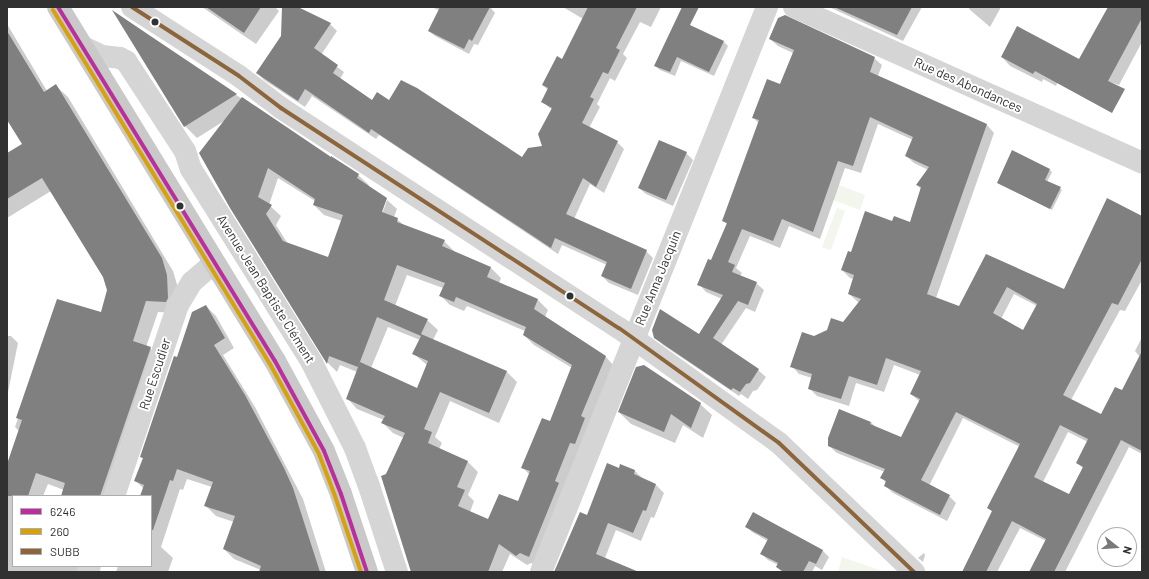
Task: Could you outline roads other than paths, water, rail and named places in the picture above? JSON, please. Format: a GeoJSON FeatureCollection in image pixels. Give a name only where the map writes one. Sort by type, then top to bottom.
{"type":"FeatureCollection","features":[{"type":"Feature","properties":{"kind":"main road"},"geometry":{"type":"LineString","coordinates":[[58,7],[274,361],[324,451],[341,494],[367,572]]}},
{"type":"Feature","properties":{"kind":"street"},"geometry":{"type":"LineString","coordinates":[[132,7],[232,72],[281,108],[633,338],[780,443],[914,572]]}},
{"type":"Feature","properties":{"kind":"street","name":"Rue Anna Jacquin"},"geometry":{"type":"LineString","coordinates":[[541,572],[633,338],[767,7]]}},
{"type":"Feature","properties":{"kind":"street","name":"Rue des Abondances"},"geometry":{"type":"LineString","coordinates":[[794,7],[1142,163]]}},
{"type":"Feature","properties":{"kind":"street","name":"Avenue Jean Baptiste Clément"},"geometry":{"type":"LineString","coordinates":[[83,47],[102,56],[120,58],[126,61],[185,151],[191,169],[312,363],[354,448],[368,483],[397,572]]}},
{"type":"Feature","properties":{"kind":"street","name":"Rue Escudier"},"geometry":{"type":"LineString","coordinates":[[114,495],[178,305],[192,282],[214,263]]}}]}
